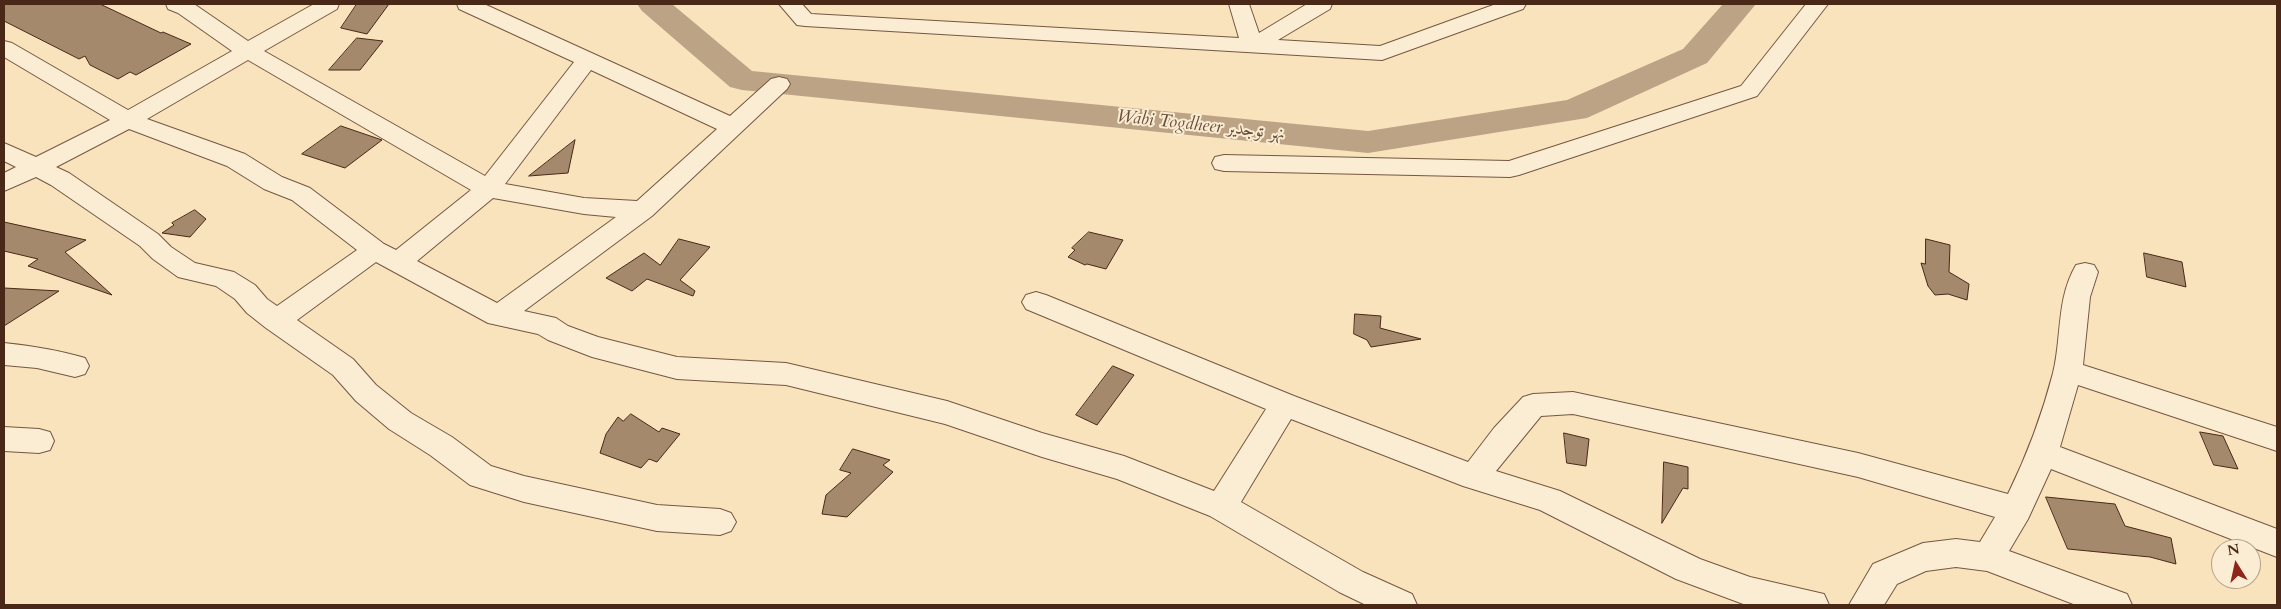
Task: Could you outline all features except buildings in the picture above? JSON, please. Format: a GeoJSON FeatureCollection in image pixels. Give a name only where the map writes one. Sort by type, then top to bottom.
{"type":"FeatureCollection","features":[{"type":"Feature","properties":{"kind":"street"},"geometry":{"type":"LineString","coordinates":[[176,4],[186,8],[246,50],[338,101],[488,189],[584,206],[643,210]]}},
{"type":"Feature","properties":{"kind":"street"},"geometry":{"type":"LineString","coordinates":[[4,183],[34,166],[128,120],[246,50],[329,4]]}},
{"type":"Feature","properties":{"kind":"street"},"geometry":{"type":"LineString","coordinates":[[467,4],[733,127]]}},
{"type":"Feature","properties":{"kind":"street"},"geometry":{"type":"LineString","coordinates":[[790,4],[805,20],[1382,53],[1515,4]]}},
{"type":"Feature","properties":{"kind":"street"},"geometry":{"type":"LineString","coordinates":[[1239,4],[1253,46]]}},
{"type":"Feature","properties":{"kind":"street"},"geometry":{"type":"LineString","coordinates":[[1253,46],[1322,4]]}},
{"type":"Feature","properties":{"kind":"street"},"geometry":{"type":"LineString","coordinates":[[1224,163],[1510,169],[1749,91],[1817,4]]}},
{"type":"Feature","properties":{"kind":"street"},"geometry":{"type":"LineString","coordinates":[[4,48],[128,120],[236,160],[273,183],[301,194],[386,256],[418,275],[469,299],[498,316],[546,325],[558,333],[592,346],[677,368],[786,374],[947,413],[1042,446],[1124,468],[1221,507],[1351,582],[1400,605]]}},
{"type":"Feature","properties":{"kind":"street"},"geometry":{"type":"LineString","coordinates":[[276,321],[386,256],[488,189],[587,60]]}},
{"type":"Feature","properties":{"kind":"street"},"geometry":{"type":"LineString","coordinates":[[498,316],[643,210],[779,84]]}},
{"type":"Feature","properties":{"kind":"street"},"geometry":{"type":"LineString","coordinates":[[4,151],[60,180],[148,240],[162,254],[187,270],[224,279],[245,292],[257,306],[276,321],[343,367],[366,393],[400,421],[441,446],[481,476],[524,489],[657,518],[720,522]]}},
{"type":"Feature","properties":{"kind":"street"},"geometry":{"type":"LineString","coordinates":[[1988,557],[2017,510],[2043,453],[2068,370],[2076,297],[2085,272]]}},
{"type":"Feature","properties":{"kind":"street"},"geometry":{"type":"LineString","coordinates":[[1036,302],[1284,404],[1474,477],[1549,500],[1688,569],[1750,592],[1812,605]]}},
{"type":"Feature","properties":{"kind":"street"},"geometry":{"type":"LineString","coordinates":[[4,354],[37,357],[75,366]]}},
{"type":"Feature","properties":{"kind":"street"},"geometry":{"type":"LineString","coordinates":[[2068,370],[2277,439]]}},
{"type":"Feature","properties":{"kind":"street"},"geometry":{"type":"LineString","coordinates":[[1474,477],[1504,436],[1533,405],[1573,403],[1858,465],[2017,510]]}},
{"type":"Feature","properties":{"kind":"street"},"geometry":{"type":"LineString","coordinates":[[1221,507],[1284,404]]}},
{"type":"Feature","properties":{"kind":"street"},"geometry":{"type":"LineString","coordinates":[[4,439],[39,441]]}},
{"type":"Feature","properties":{"kind":"street"},"geometry":{"type":"LineString","coordinates":[[2043,453],[2277,543]]}},
{"type":"Feature","properties":{"kind":"street"},"geometry":{"type":"LineString","coordinates":[[1866,605],[1885,574],[1923,557],[1956,553],[1988,557],[2115,605]]}},
{"type":"Feature","properties":{"kind":"waterway","name":"Wabi Togdheer نهر توجدير"},"geometry":{"type":"LineString","coordinates":[[653,4],[742,80],[1368,142],[1575,110],[1695,56],[1740,4]]}}]}
